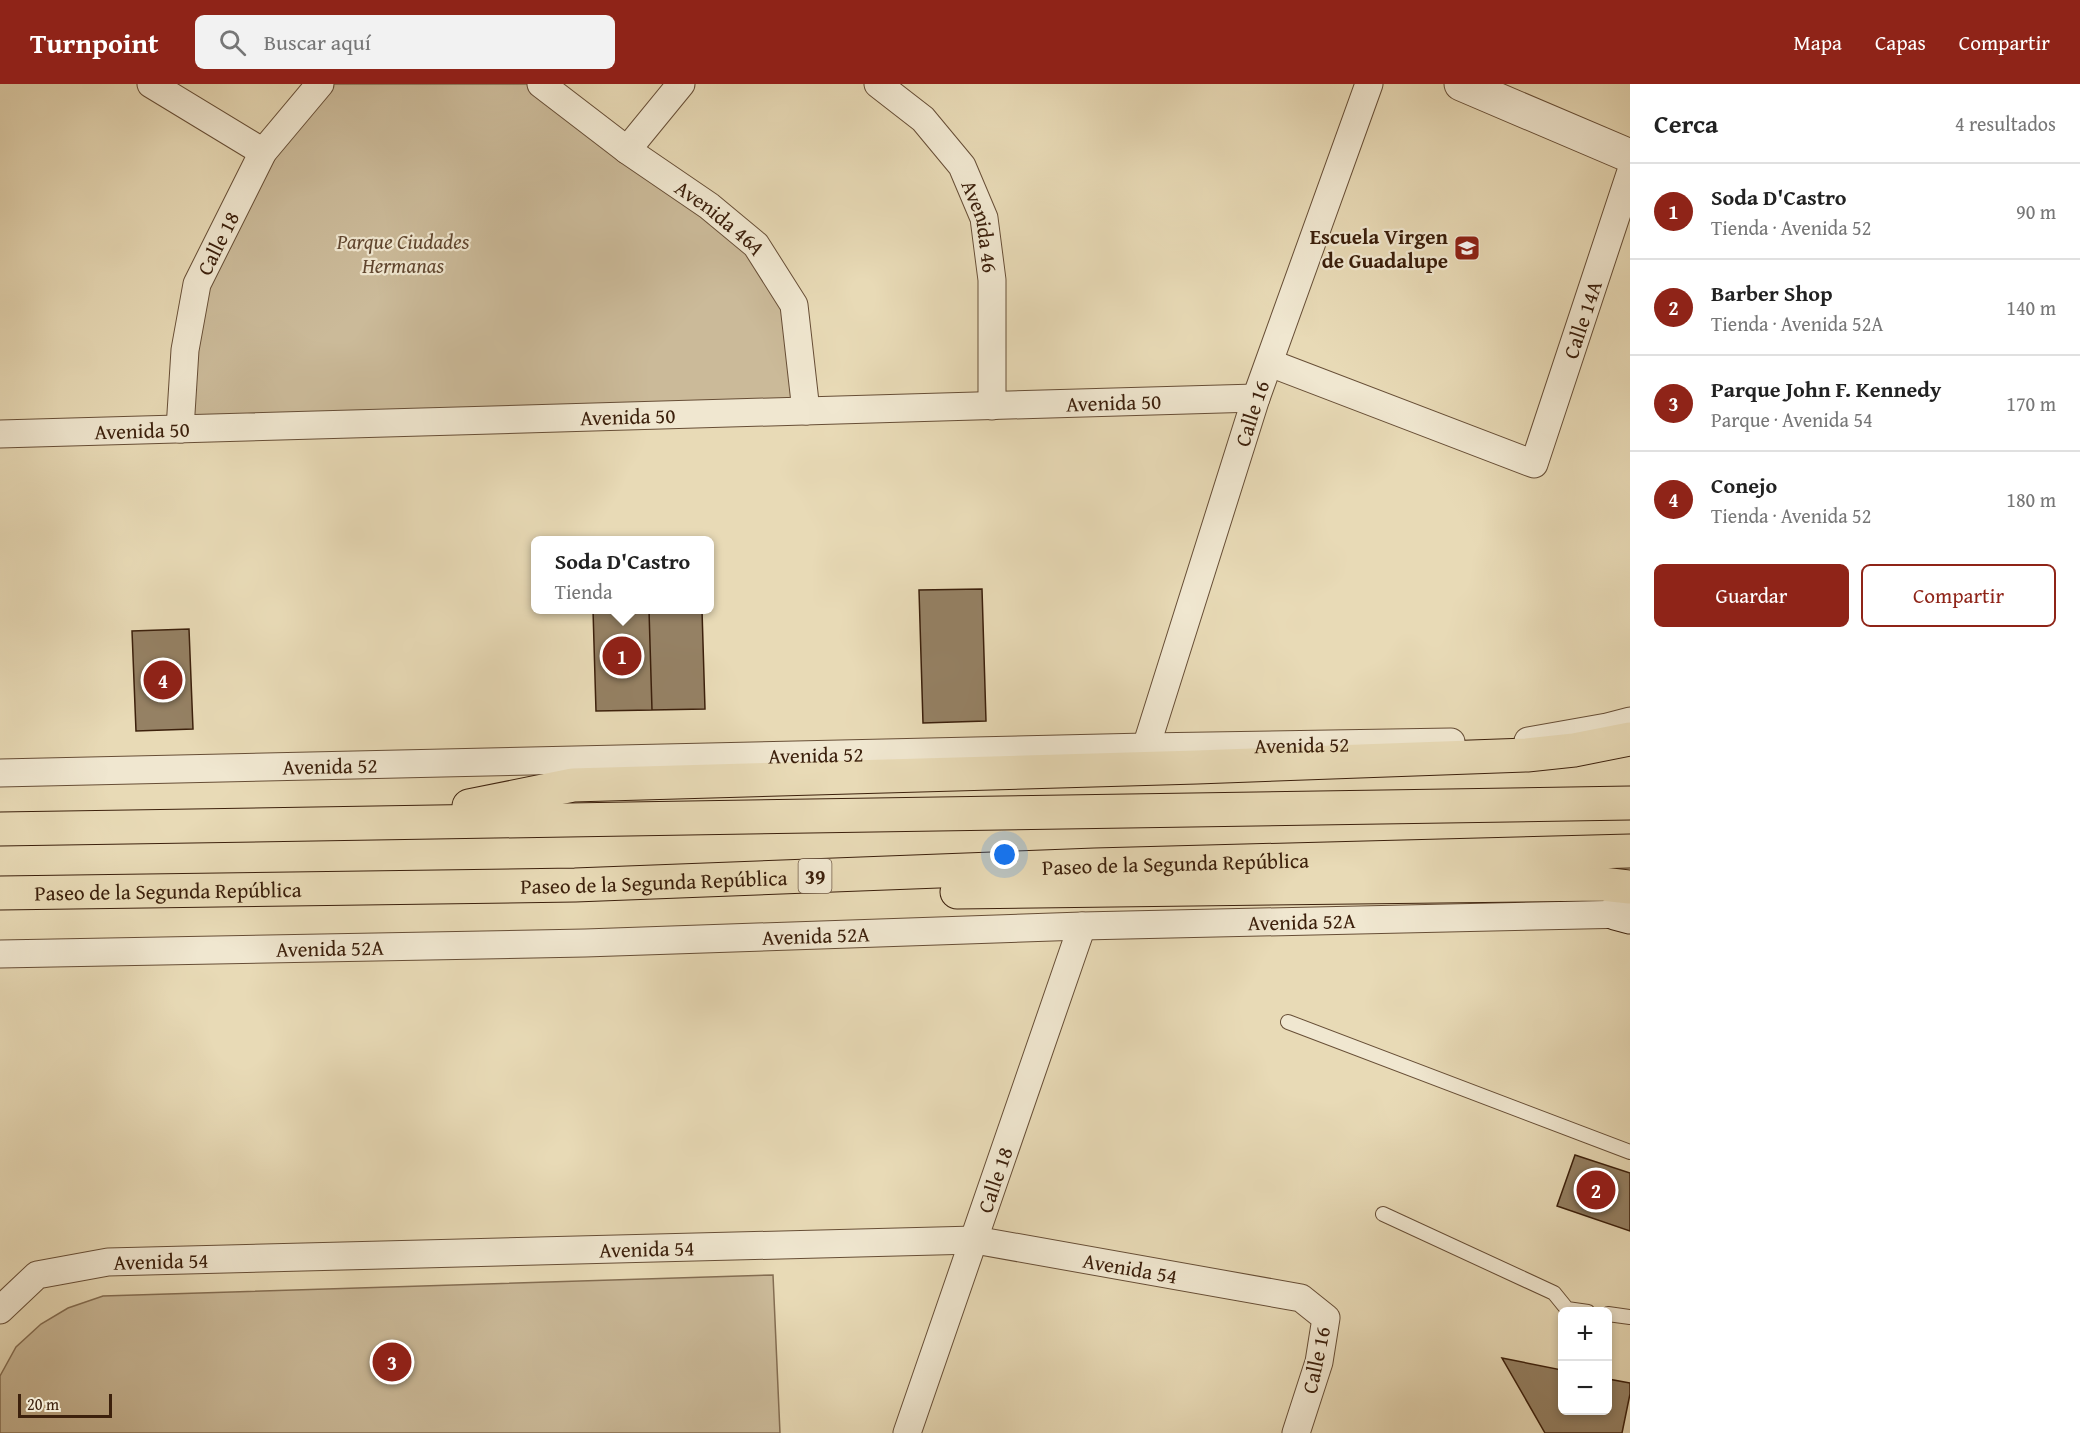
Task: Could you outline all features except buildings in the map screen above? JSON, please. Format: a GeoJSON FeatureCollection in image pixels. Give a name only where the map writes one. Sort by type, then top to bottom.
{"type":"FeatureCollection","features":[{"type":"Feature","properties":{"kind":"highway"},"geometry":{"type":"LineString","coordinates":[[392,822],[573,785],[1527,755],[1574,750],[1630,739]]}},
{"type":"Feature","properties":{"kind":"highway"},"geometry":{"type":"LineString","coordinates":[[0,830],[1630,803]]}},
{"type":"Feature","properties":{"kind":"highway","name":"Paseo de la Segunda República"},"geometry":{"type":"LineString","coordinates":[[0,893],[574,885],[1095,865],[1630,851]]}},
{"type":"Feature","properties":{"kind":"highway"},"geometry":{"type":"LineString","coordinates":[[574,885],[835,893],[1602,884],[1626,908]]}},
{"type":"Feature","properties":{"kind":"street"},"geometry":{"type":"LineString","coordinates":[[151,84],[264,152]]}},
{"type":"Feature","properties":{"kind":"street","name":"Calle 18"},"geometry":{"type":"LineString","coordinates":[[180,429],[185,350],[197,284],[264,152],[320,84]]}},
{"type":"Feature","properties":{"kind":"street","name":"Avenida 46A"},"geometry":{"type":"LineString","coordinates":[[541,84],[627,150],[709,206],[756,245],[794,305],[806,411]]}},
{"type":"Feature","properties":{"kind":"street"},"geometry":{"type":"LineString","coordinates":[[627,150],[681,84]]}},
{"type":"Feature","properties":{"kind":"street","name":"Avenida 46"},"geometry":{"type":"LineString","coordinates":[[878,84],[923,120],[962,166],[984,218],[992,280],[992,406]]}},
{"type":"Feature","properties":{"kind":"street","name":"Calle 16"},"geometry":{"type":"LineString","coordinates":[[1146,747],[1256,398],[1369,84]]}},
{"type":"Feature","properties":{"kind":"street"},"geometry":{"type":"LineString","coordinates":[[1461,84],[1630,156]]}},
{"type":"Feature","properties":{"kind":"street","name":"Calle 14A"},"geometry":{"type":"LineString","coordinates":[[1270,363],[1534,464],[1630,174]]}},
{"type":"Feature","properties":{"kind":"street","name":"Avenida 50"},"geometry":{"type":"LineString","coordinates":[[0,434],[1256,398]]}},
{"type":"Feature","properties":{"kind":"street","name":"Avenida 52"},"geometry":{"type":"LineString","coordinates":[[0,773],[1146,747],[1527,741],[1630,721]]}},
{"type":"Feature","properties":{"kind":"street","name":"Avenida 52A"},"geometry":{"type":"LineString","coordinates":[[0,954],[585,943],[1626,908]]}},
{"type":"Feature","properties":{"kind":"street","name":"Calle 18"},"geometry":{"type":"LineString","coordinates":[[907,1433],[1082,926]]}},
{"type":"Feature","properties":{"kind":"street","name":"Avenida 54"},"geometry":{"type":"LineString","coordinates":[[0,1310],[37,1275],[108,1262],[975,1240],[1301,1298]]}},
{"type":"Feature","properties":{"kind":"street","name":"Calle 16"},"geometry":{"type":"LineString","coordinates":[[1296,1433],[1319,1362],[1326,1318],[1301,1298]]}},
{"type":"Feature","properties":{"kind":"lane"},"geometry":{"type":"LineString","coordinates":[[1288,1022],[1630,1152]]}},
{"type":"Feature","properties":{"kind":"lane"},"geometry":{"type":"LineString","coordinates":[[1383,1214],[1554,1293],[1565,1307]]}},
{"type":"Feature","properties":{"kind":"lane"},"geometry":{"type":"LineString","coordinates":[[1612,1315],[1630,1317]]}},
{"type":"Feature","properties":{"kind":"green space","name":"Parque Ciudades Hermanas"},"geometry":{"type":"Polygon","coordinates":[[[320,84],[541,84],[709,206],[794,305],[806,411],[180,429],[197,284],[320,84]]]}},
{"type":"Feature","properties":{"kind":"green space"},"geometry":{"type":"Polygon","coordinates":[[[773,1275],[780,1433],[0,1433],[0,1376],[16,1347],[41,1324],[68,1308],[103,1296],[773,1275]]]}},
{"type":"Feature","properties":{"kind":"place","name":"Escuela Virgen de Guadalupe"},"geometry":{"type":"Point","coordinates":[1467,248]}},
{"type":"Feature","properties":{"kind":"place","name":"Soda D'Castro"},"geometry":{"type":"Point","coordinates":[622,656]}},
{"type":"Feature","properties":{"kind":"place","name":"Conejo"},"geometry":{"type":"Point","coordinates":[163,680]}},
{"type":"Feature","properties":{"kind":"place","name":"Barber Shop"},"geometry":{"type":"Point","coordinates":[1596,1190]}},
{"type":"Feature","properties":{"kind":"place","name":"Parque John F. Kennedy"},"geometry":{"type":"Point","coordinates":[392,1362]}}]}
